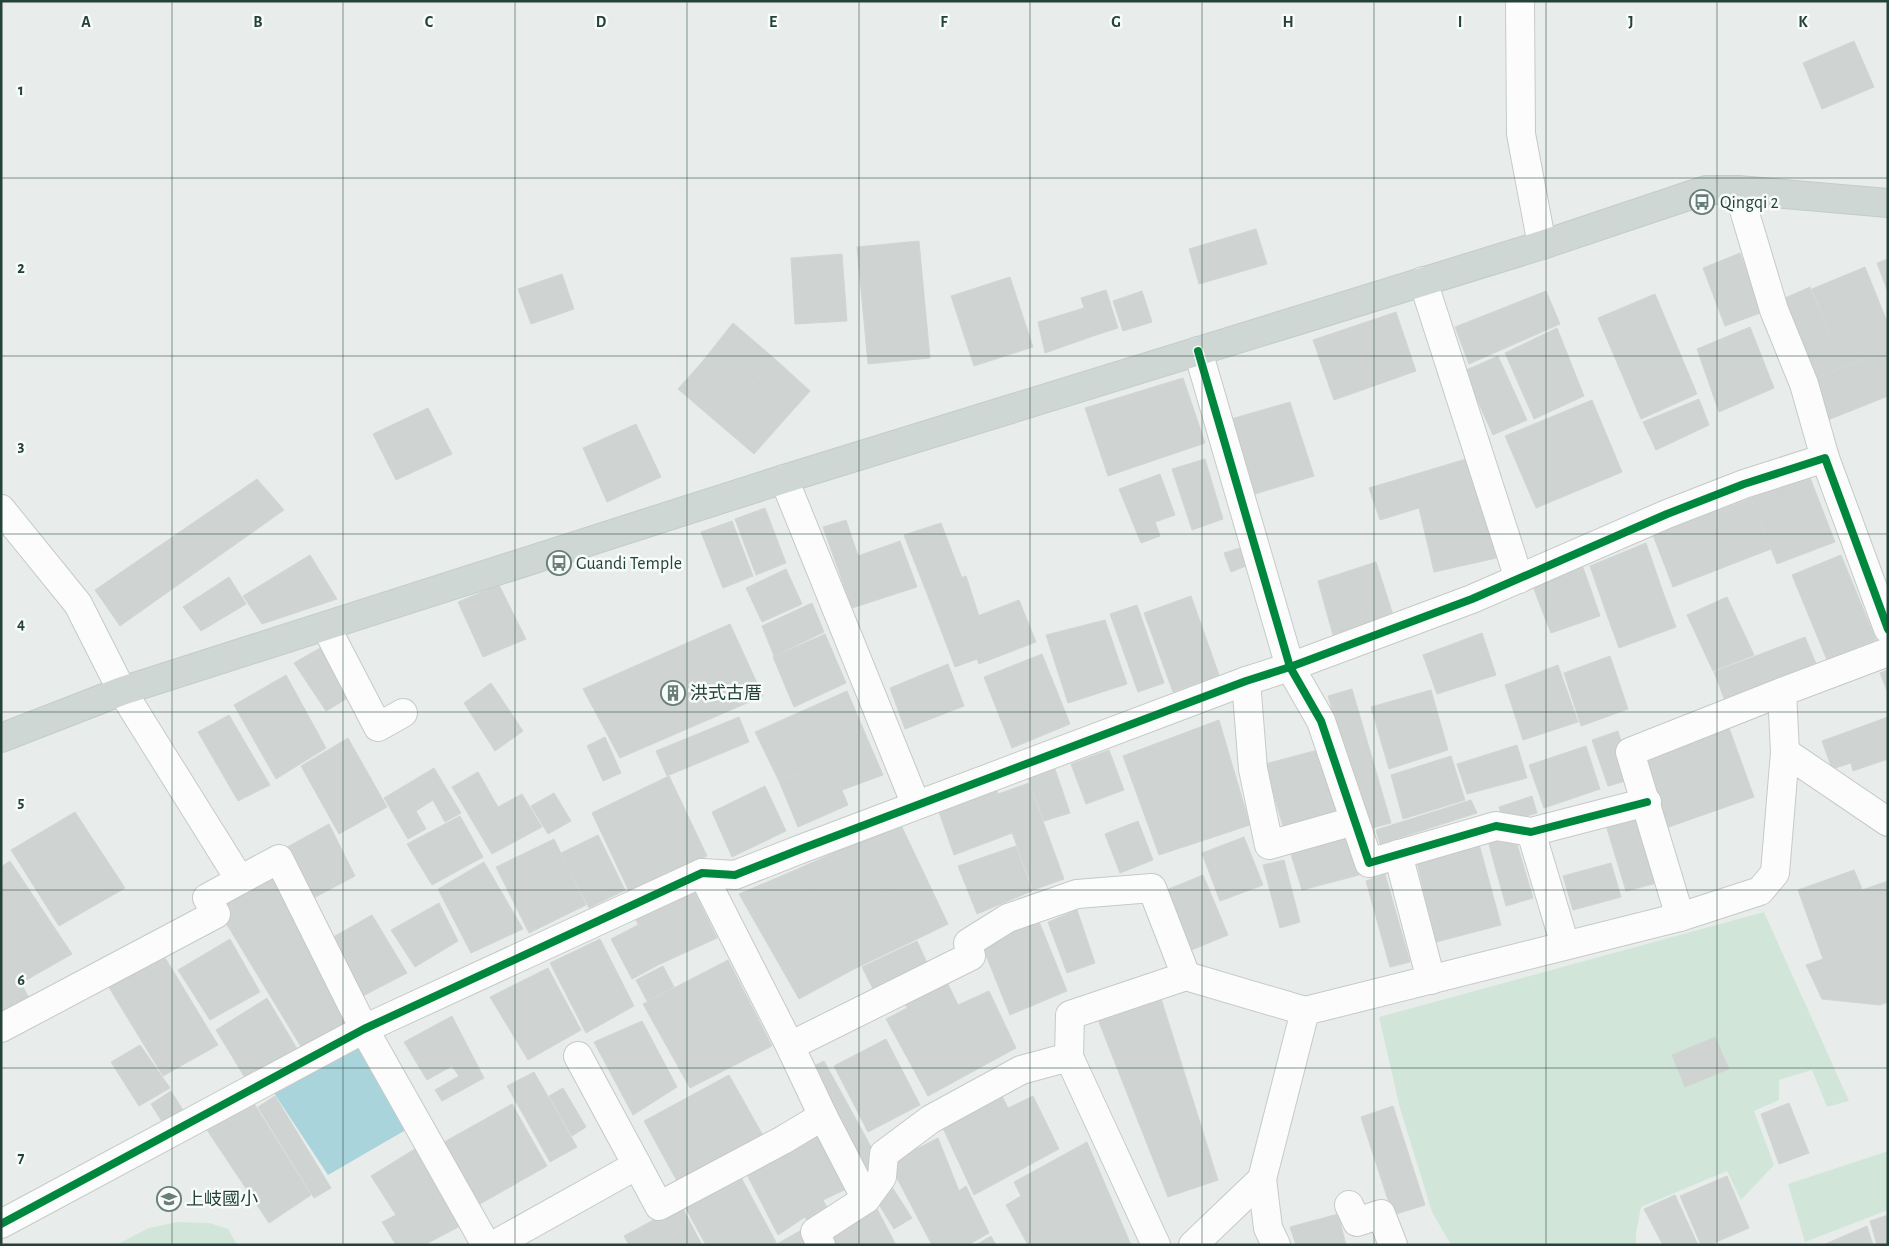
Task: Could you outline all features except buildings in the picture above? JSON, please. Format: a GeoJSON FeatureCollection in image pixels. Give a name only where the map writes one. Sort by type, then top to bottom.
{"type":"FeatureCollection","features":[{"type":"Feature","properties":{"kind":"main road"},"geometry":{"type":"LineString","coordinates":[[1,738],[122,691],[784,479],[1542,245],[1706,190],[1738,190],[1888,203]]}},
{"type":"Feature","properties":{"kind":"street"},"geometry":{"type":"LineString","coordinates":[[1520,1],[1521,134],[1542,245]]}},
{"type":"Feature","properties":{"kind":"street"},"geometry":{"type":"LineString","coordinates":[[1738,190],[1774,310],[1804,384],[1825,458],[1888,628]]}},
{"type":"Feature","properties":{"kind":"street"},"geometry":{"type":"LineString","coordinates":[[1423,281],[1519,579]]}},
{"type":"Feature","properties":{"kind":"street"},"geometry":{"type":"LineString","coordinates":[[1198,351],[1290,667],[1321,721],[1369,863],[1496,826],[1531,832],[1546,826],[1646,802]]}},
{"type":"Feature","properties":{"kind":"street"},"geometry":{"type":"LineString","coordinates":[[1,1224],[364,1029],[702,873],[735,875],[1246,681],[1290,667],[1472,599],[1667,514],[1744,484],[1825,458]]}},
{"type":"Feature","properties":{"kind":"street"},"geometry":{"type":"LineString","coordinates":[[784,479],[916,805]]}},
{"type":"Feature","properties":{"kind":"street"},"geometry":{"type":"LineString","coordinates":[[1,509],[78,604],[122,691],[240,880]]}},
{"type":"Feature","properties":{"kind":"street"},"geometry":{"type":"LineString","coordinates":[[326,627],[378,727],[403,713]]}},
{"type":"Feature","properties":{"kind":"street"},"geometry":{"type":"LineString","coordinates":[[1680,917],[1630,752],[1888,652]]}},
{"type":"Feature","properties":{"kind":"street"},"geometry":{"type":"LineString","coordinates":[[1246,681],[1254,769],[1269,845],[1354,821]]}},
{"type":"Feature","properties":{"kind":"street"},"geometry":{"type":"LineString","coordinates":[[1156,1245],[1069,1057],[1070,1016],[1186,976],[1305,1011],[1680,917],[1760,891],[1775,873],[1785,752],[1782,692]]}},
{"type":"Feature","properties":{"kind":"street"},"geometry":{"type":"LineString","coordinates":[[1785,752],[1888,822]]}},
{"type":"Feature","properties":{"kind":"street"},"geometry":{"type":"LineString","coordinates":[[1531,832],[1566,945]]}},
{"type":"Feature","properties":{"kind":"street"},"geometry":{"type":"LineString","coordinates":[[1398,854],[1431,980]]}},
{"type":"Feature","properties":{"kind":"street"},"geometry":{"type":"LineString","coordinates":[[1,1028],[216,914],[207,898],[279,859],[364,1029],[486,1245]]}},
{"type":"Feature","properties":{"kind":"street"},"geometry":{"type":"LineString","coordinates":[[702,873],[866,1199]]}},
{"type":"Feature","properties":{"kind":"street"},"geometry":{"type":"LineString","coordinates":[[790,1046],[971,956],[968,943],[1008,918],[1077,894],[1152,888],[1186,976]]}},
{"type":"Feature","properties":{"kind":"street"},"geometry":{"type":"LineString","coordinates":[[1276,1245],[1268,1228],[1262,1179],[1305,1011]]}},
{"type":"Feature","properties":{"kind":"street"},"geometry":{"type":"LineString","coordinates":[[578,1056],[659,1206],[783,1140],[823,1116]]}},
{"type":"Feature","properties":{"kind":"street"},"geometry":{"type":"LineString","coordinates":[[821,1245],[815,1232],[866,1199],[882,1177],[884,1154],[931,1119],[1021,1070],[1069,1057]]}},
{"type":"Feature","properties":{"kind":"street"},"geometry":{"type":"LineString","coordinates":[[494,1245],[637,1165]]}},
{"type":"Feature","properties":{"kind":"street"},"geometry":{"type":"LineString","coordinates":[[1192,1245],[1262,1179]]}},
{"type":"Feature","properties":{"kind":"street"},"geometry":{"type":"LineString","coordinates":[[1349,1205],[1357,1222],[1381,1214],[1393,1245]]}},
{"type":"Feature","properties":{"kind":"green space"},"geometry":{"type":"Polygon","coordinates":[[[1764,912],[1849,1101],[1827,1107],[1812,1070],[1779,1080],[1779,1100],[1754,1111],[1774,1165],[1741,1200],[1727,1171],[1641,1207],[1636,1233],[1636,1245],[1451,1245],[1432,1212],[1400,1108],[1379,1017],[1764,912]]]}},
{"type":"Feature","properties":{"kind":"green space"},"geometry":{"type":"Polygon","coordinates":[[[1888,1151],[1888,1210],[1805,1242],[1788,1184],[1888,1151]]]}},
{"type":"Feature","properties":{"kind":"green space"},"geometry":{"type":"Polygon","coordinates":[[[177,1222],[209,1223],[228,1229],[237,1245],[116,1245],[149,1228],[177,1222]]]}},
{"type":"Feature","properties":{"kind":"water"},"geometry":{"type":"Polygon","coordinates":[[[368,1042],[416,1124],[328,1175],[274,1093],[368,1042]]]}},
{"type":"Feature","properties":{"kind":"cycle path"},"geometry":{"type":"LineString","coordinates":[[1,1224],[364,1029],[702,873],[735,875],[1246,681],[1290,667],[1198,351]]}},
{"type":"Feature","properties":{"kind":"cycle path"},"geometry":{"type":"LineString","coordinates":[[1647,802],[1531,832],[1496,826],[1369,863],[1321,721],[1290,667],[1472,599],[1667,514],[1744,484],[1825,458],[1888,629]]}},
{"type":"Feature","properties":{"kind":"place","name":"Qingqi 2"},"geometry":{"type":"Point","coordinates":[1702,202]}},
{"type":"Feature","properties":{"kind":"place","name":"Guandi Temple"},"geometry":{"type":"Point","coordinates":[559,563]}},
{"type":"Feature","properties":{"kind":"place","name":"洪式古厝"},"geometry":{"type":"Point","coordinates":[673,693]}},
{"type":"Feature","properties":{"kind":"place","name":"上岐國小"},"geometry":{"type":"Point","coordinates":[169,1199]}}]}
